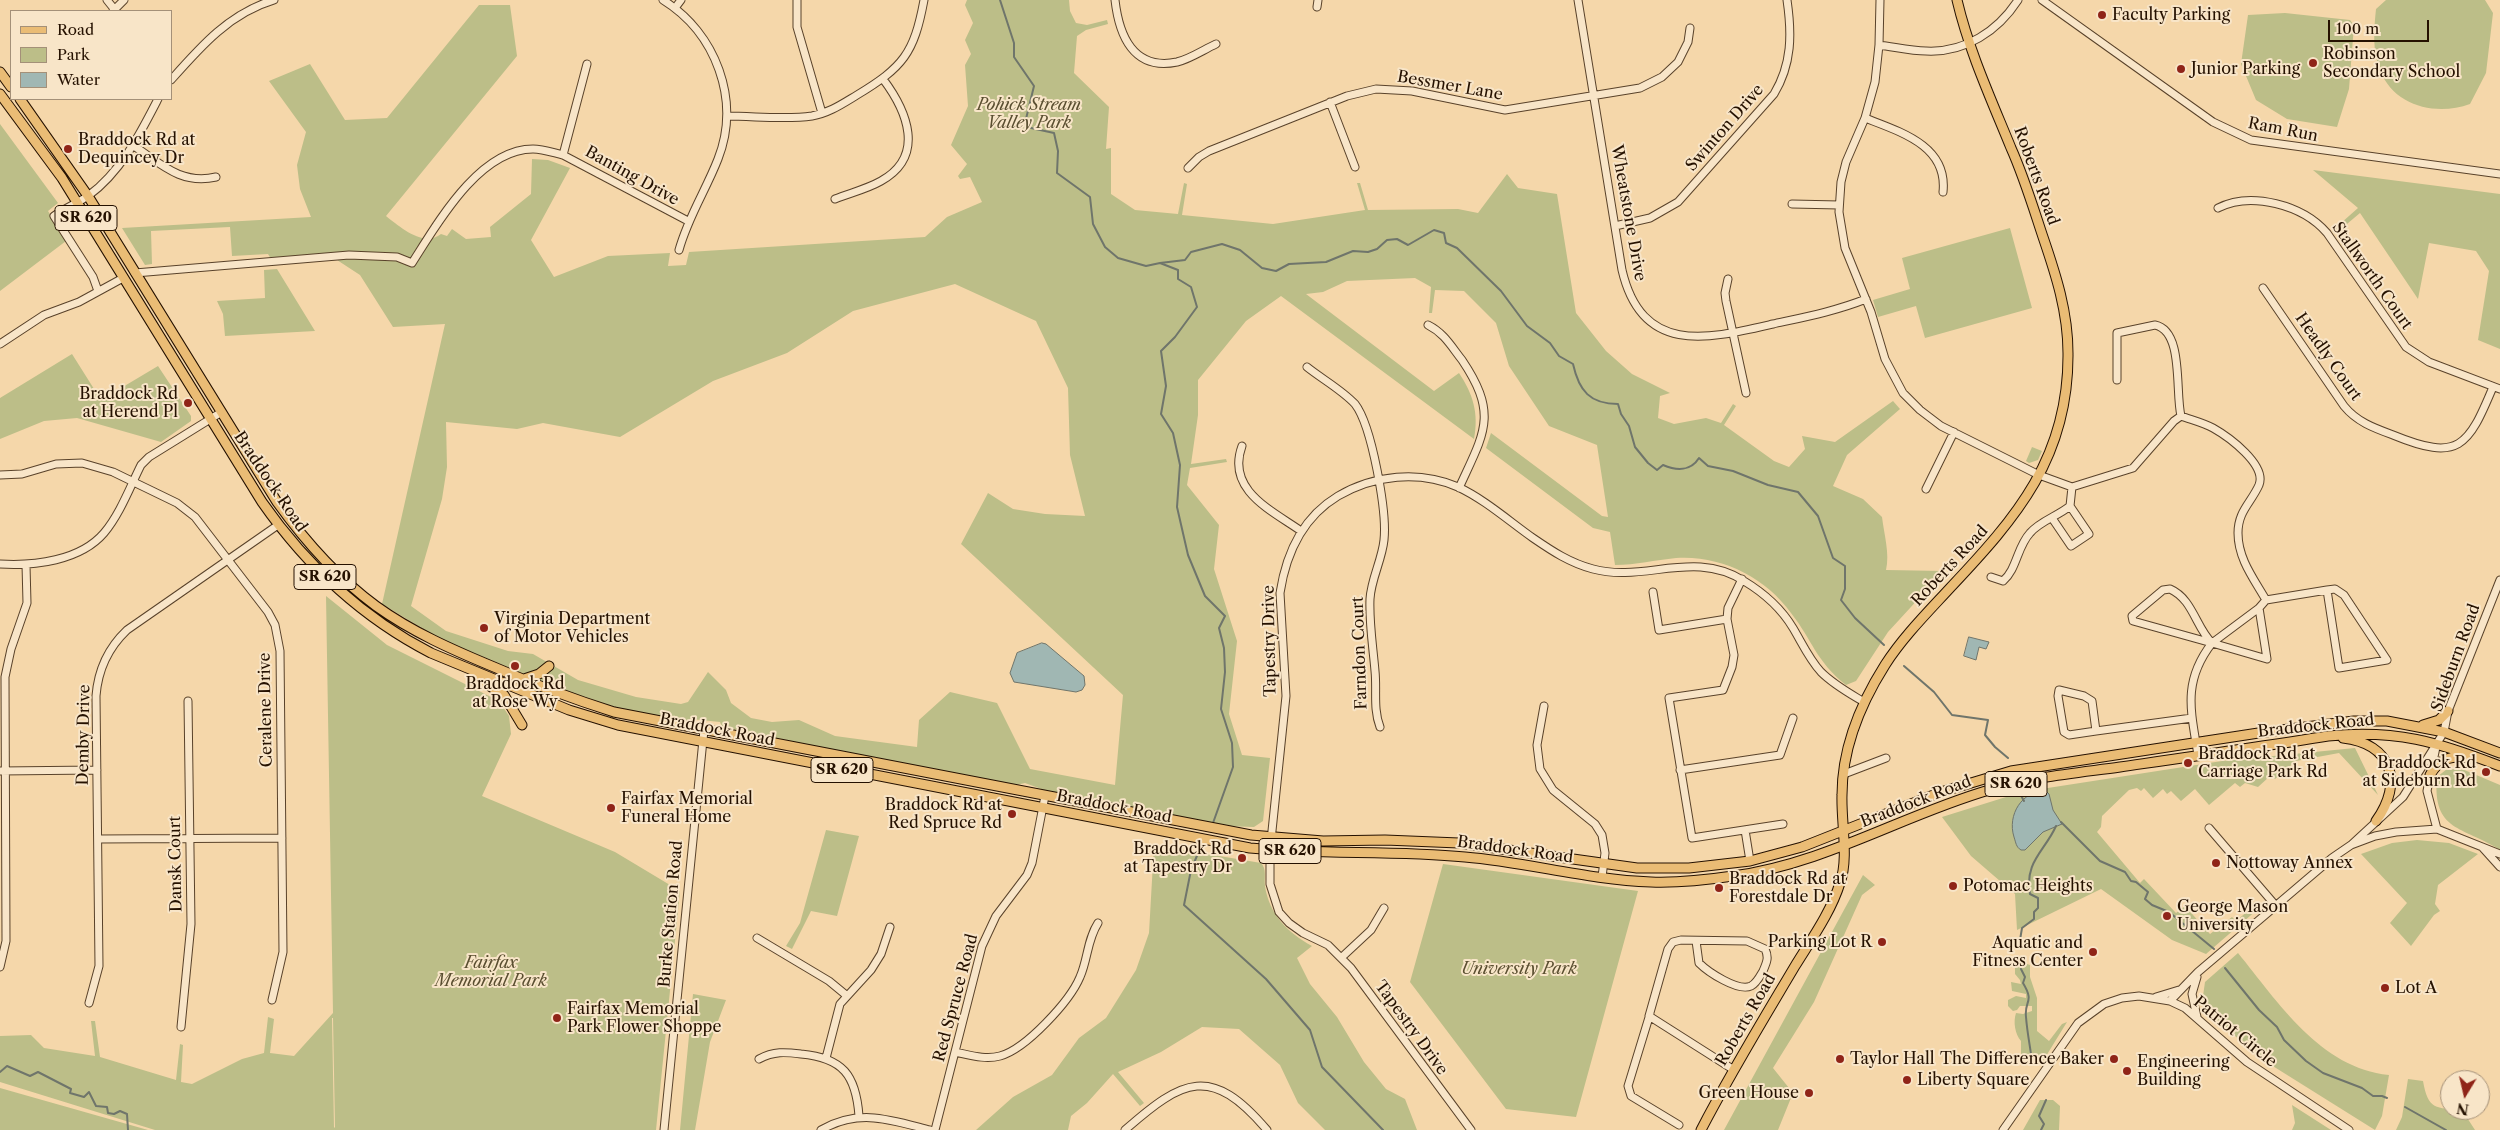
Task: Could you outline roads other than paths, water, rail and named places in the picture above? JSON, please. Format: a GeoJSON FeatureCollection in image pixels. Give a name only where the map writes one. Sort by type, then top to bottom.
{"type":"FeatureCollection","features":[{"type":"Feature","properties":{"kind":"main road","name":"Roberts Road"},"geometry":{"type":"LineString","coordinates":[[1701,1130],[1834,897],[1843,874],[1844,774],[1851,739],[1864,702],[1895,650],[2002,532],[2028,496],[2055,439],[2065,399],[2068,355],[2065,311],[2056,277],[2022,175],[1969,42],[1957,0]]}},
{"type":"Feature","properties":{"kind":"main road"},"geometry":{"type":"LineString","coordinates":[[0,72],[10,86]]}},
{"type":"Feature","properties":{"kind":"main road","name":"Braddock Road"},"geometry":{"type":"LineString","coordinates":[[0,94],[57,172],[209,419],[278,525],[324,575],[367,613],[412,644],[537,698],[594,718],[702,743],[1200,839],[1270,850],[1462,856],[1602,877],[1651,882],[1736,876],[1791,864],[1842,846],[1947,804],[1992,789],[2046,778],[2328,736],[2371,733],[2437,743],[2500,766]]}},
{"type":"Feature","properties":{"kind":"main road","name":"Braddock Road"},"geometry":{"type":"LineString","coordinates":[[21,100],[88,196],[220,413],[289,518],[338,574],[381,609],[448,648],[524,680],[614,712],[1221,830],[1272,837],[1324,841],[1385,840],[1459,843],[1604,864],[1670,869],[1708,867],[1750,861],[1802,847],[1941,792],[1988,777],[2041,765],[2196,742],[2371,720],[2418,725],[2444,732],[2500,753]]}},
{"type":"Feature","properties":{"kind":"main road"},"geometry":{"type":"LineString","coordinates":[[451,662],[499,691],[512,705],[522,725]]}},
{"type":"Feature","properties":{"kind":"main road"},"geometry":{"type":"LineString","coordinates":[[524,680],[539,674],[548,666]]}},
{"type":"Feature","properties":{"kind":"main road"},"geometry":{"type":"LineString","coordinates":[[2418,725],[2439,720],[2448,711]]}},
{"type":"Feature","properties":{"kind":"main road"},"geometry":{"type":"LineString","coordinates":[[2328,736],[2366,743],[2377,750],[2386,761],[2391,774],[2391,787],[2388,800],[2376,821]]}},
{"type":"Feature","properties":{"kind":"main road"},"geometry":{"type":"LineString","coordinates":[[2430,775],[2440,762],[2452,756],[2483,760]]}},
{"type":"Feature","properties":{"kind":"street"},"geometry":{"type":"LineString","coordinates":[[107,0],[114,10],[124,0]]}},
{"type":"Feature","properties":{"kind":"street"},"geometry":{"type":"LineString","coordinates":[[172,79],[228,22],[250,9],[274,0]]}},
{"type":"Feature","properties":{"kind":"street"},"geometry":{"type":"LineString","coordinates":[[663,0],[675,8],[697,30],[713,55],[723,82],[727,116],[719,158],[688,221],[679,250]]}},
{"type":"Feature","properties":{"kind":"street"},"geometry":{"type":"LineString","coordinates":[[675,8],[681,0]]}},
{"type":"Feature","properties":{"kind":"street"},"geometry":{"type":"LineString","coordinates":[[797,0],[797,27],[822,113]]}},
{"type":"Feature","properties":{"kind":"street"},"geometry":{"type":"LineString","coordinates":[[727,116],[807,116],[835,108],[883,79],[900,64],[910,49],[919,26],[924,0]]}},
{"type":"Feature","properties":{"kind":"street"},"geometry":{"type":"LineString","coordinates":[[1115,0],[1122,36],[1133,50],[1147,59],[1162,63],[1176,62],[1216,44]]}},
{"type":"Feature","properties":{"kind":"street","name":"Wheatstone Drive"},"geometry":{"type":"LineString","coordinates":[[1578,0],[1625,284],[1633,302],[1645,316],[1664,329],[1686,337],[1706,338],[1834,310],[1866,299]]}},
{"type":"Feature","properties":{"kind":"street","name":"Swinton Drive"},"geometry":{"type":"LineString","coordinates":[[1615,226],[1650,218],[1678,202],[1774,94],[1790,53],[1787,0]]}},
{"type":"Feature","properties":{"kind":"street"},"geometry":{"type":"LineString","coordinates":[[1880,0],[1880,45],[1875,82],[1865,118],[1846,162],[1838,205],[1845,248],[1866,299],[1885,360],[1903,393],[1926,416],[1954,432],[2039,475],[2072,487],[2133,468],[2174,421],[2181,416]]}},
{"type":"Feature","properties":{"kind":"street"},"geometry":{"type":"LineString","coordinates":[[1880,45],[1933,51],[1969,42],[1994,29],[2006,18],[2018,0]]}},
{"type":"Feature","properties":{"kind":"street","name":"Ram Run"},"geometry":{"type":"LineString","coordinates":[[2042,0],[2213,122],[2251,140],[2500,174]]}},
{"type":"Feature","properties":{"kind":"street","name":"Bessmer Lane"},"geometry":{"type":"LineString","coordinates":[[1188,168],[1199,157],[1209,151],[1359,92],[1390,88],[1505,110],[1640,88],[1662,77],[1678,62],[1688,42],[1690,28]]}},
{"type":"Feature","properties":{"kind":"street","name":"Banting Drive"},"geometry":{"type":"LineString","coordinates":[[563,155],[587,64]]}},
{"type":"Feature","properties":{"kind":"street"},"geometry":{"type":"LineString","coordinates":[[835,199],[886,178],[898,167],[906,152],[909,141],[907,120],[900,104],[883,79]]}},
{"type":"Feature","properties":{"kind":"street"},"geometry":{"type":"LineString","coordinates":[[98,291],[92,277],[54,216],[88,196],[116,168],[134,146],[157,100]]}},
{"type":"Feature","properties":{"kind":"street"},"geometry":{"type":"LineString","coordinates":[[1330,102],[1355,167]]}},
{"type":"Feature","properties":{"kind":"street"},"geometry":{"type":"LineString","coordinates":[[1865,118],[1910,138],[1930,152],[1943,172],[1943,192]]}},
{"type":"Feature","properties":{"kind":"street"},"geometry":{"type":"LineString","coordinates":[[134,146],[181,176],[196,180],[216,177]]}},
{"type":"Feature","properties":{"kind":"street","name":"Banting Drive"},"geometry":{"type":"LineString","coordinates":[[135,273],[349,254],[398,257],[412,263],[450,205],[476,178],[503,157],[533,149],[563,155],[688,221]]}},
{"type":"Feature","properties":{"kind":"street","name":"Stallworth Court"},"geometry":{"type":"LineString","coordinates":[[2218,208],[2230,202],[2243,200],[2288,207],[2311,218],[2327,233],[2406,346],[2429,362],[2496,388]]}},
{"type":"Feature","properties":{"kind":"street"},"geometry":{"type":"LineString","coordinates":[[1792,204],[1838,205]]}},
{"type":"Feature","properties":{"kind":"street"},"geometry":{"type":"LineString","coordinates":[[0,344],[44,315],[79,302],[123,278]]}},
{"type":"Feature","properties":{"kind":"street"},"geometry":{"type":"LineString","coordinates":[[1728,279],[1725,293],[1746,393]]}},
{"type":"Feature","properties":{"kind":"street","name":"Headly Court"},"geometry":{"type":"LineString","coordinates":[[2263,288],[2344,406],[2356,418],[2368,426],[2422,447],[2441,449],[2454,446],[2473,431],[2496,388]]}},
{"type":"Feature","properties":{"kind":"street"},"geometry":{"type":"LineString","coordinates":[[1428,325],[1444,335],[1476,382],[1484,400],[1485,420],[1483,434],[1459,488]]}},
{"type":"Feature","properties":{"kind":"street"},"geometry":{"type":"LineString","coordinates":[[2116,380],[2117,333],[2155,325],[2160,326],[2166,330],[2174,342],[2181,416]]}},
{"type":"Feature","properties":{"kind":"street","name":"Farndon Court"},"geometry":{"type":"LineString","coordinates":[[1307,367],[1347,397],[1360,413],[1366,428],[1378,480],[1385,531],[1383,552],[1371,591],[1370,615],[1377,688],[1376,717],[1380,727]]}},
{"type":"Feature","properties":{"kind":"street"},"geometry":{"type":"LineString","coordinates":[[0,564],[26,565],[76,552],[99,538],[110,524],[141,465],[154,453],[220,413]]}},
{"type":"Feature","properties":{"kind":"street"},"geometry":{"type":"LineString","coordinates":[[2181,416],[2214,429],[2256,464],[2260,476],[2259,484],[2242,511],[2238,527],[2238,543],[2244,563],[2266,600]]}},
{"type":"Feature","properties":{"kind":"street"},"geometry":{"type":"LineString","coordinates":[[1926,489],[1954,432]]}},
{"type":"Feature","properties":{"kind":"street"},"geometry":{"type":"LineString","coordinates":[[1242,446],[1238,457],[1238,468],[1248,491],[1301,531]]}},
{"type":"Feature","properties":{"kind":"street","name":"Ceralene Drive"},"geometry":{"type":"LineString","coordinates":[[0,475],[22,474],[56,464],[82,463],[104,468],[133,480],[183,506],[195,517],[268,612],[278,638],[282,838],[283,952],[272,1000]]}},
{"type":"Feature","properties":{"kind":"street","name":"Tapestry Drive"},"geometry":{"type":"LineString","coordinates":[[1471,1130],[1342,957],[1328,945],[1303,933],[1279,912],[1270,884],[1270,850],[1286,696],[1280,593],[1286,563],[1301,531],[1320,509],[1334,498],[1363,484],[1395,477],[1420,477],[1459,488],[1558,555],[1585,567],[1606,572],[1626,573],[1690,566],[1724,572],[1742,579],[1778,608],[1821,671],[1840,688],[1864,702]]}},
{"type":"Feature","properties":{"kind":"street"},"geometry":{"type":"LineString","coordinates":[[2052,518],[2071,546],[2089,534],[2070,506],[2072,487]]}},
{"type":"Feature","properties":{"kind":"street"},"geometry":{"type":"LineString","coordinates":[[1991,577],[2003,581],[2009,576],[2022,544],[2031,531],[2070,506]]}},
{"type":"Feature","properties":{"kind":"street","name":"Demby Drive"},"geometry":{"type":"LineString","coordinates":[[89,1002],[99,966],[97,685],[104,661],[112,647],[133,625],[278,525]]}},
{"type":"Feature","properties":{"kind":"street"},"geometry":{"type":"LineString","coordinates":[[0,967],[6,941],[2,771],[5,677],[11,649],[27,603],[26,565]]}},
{"type":"Feature","properties":{"kind":"street"},"geometry":{"type":"LineString","coordinates":[[1742,579],[1728,608],[1734,654],[1732,667],[1723,690],[1669,698],[1680,770],[1692,838],[1783,824]]}},
{"type":"Feature","properties":{"kind":"street","name":"Sideburn Road"},"geometry":{"type":"LineString","coordinates":[[2351,845],[2403,797],[2444,732],[2448,711],[2500,580]]}},
{"type":"Feature","properties":{"kind":"street"},"geometry":{"type":"LineString","coordinates":[[2212,643],[2204,635],[2199,620],[2177,592],[2170,589],[2163,590],[2132,616],[2133,621],[2267,659],[2259,608]]}},
{"type":"Feature","properties":{"kind":"street"},"geometry":{"type":"LineString","coordinates":[[2198,756],[2190,690],[2194,674],[2202,656],[2212,643],[2259,608],[2266,600],[2327,590],[2340,590],[2386,660],[2339,668],[2327,590]]}},
{"type":"Feature","properties":{"kind":"street"},"geometry":{"type":"LineString","coordinates":[[1653,592],[1659,630],[1728,619]]}},
{"type":"Feature","properties":{"kind":"street"},"geometry":{"type":"LineString","coordinates":[[2096,731],[2092,701],[2084,696],[2059,690],[2058,696],[2064,732],[2069,735],[2192,718]]}},
{"type":"Feature","properties":{"kind":"street","name":"Dansk Court"},"geometry":{"type":"LineString","coordinates":[[181,1027],[191,924],[188,701]]}},
{"type":"Feature","properties":{"kind":"street"},"geometry":{"type":"LineString","coordinates":[[1544,706],[1537,745],[1540,769],[1553,790],[1595,824],[1605,843],[1602,877]]}},
{"type":"Feature","properties":{"kind":"street"},"geometry":{"type":"LineString","coordinates":[[1680,770],[1780,755],[1793,718]]}},
{"type":"Feature","properties":{"kind":"street","name":"Burke Station Road"},"geometry":{"type":"LineString","coordinates":[[664,1130],[704,730]]}},
{"type":"Feature","properties":{"kind":"street"},"geometry":{"type":"LineString","coordinates":[[2437,743],[2427,791],[2437,829]]}},
{"type":"Feature","properties":{"kind":"street"},"geometry":{"type":"LineString","coordinates":[[1844,774],[1886,758]]}},
{"type":"Feature","properties":{"kind":"street"},"geometry":{"type":"LineString","coordinates":[[2,771],[97,770]]}},
{"type":"Feature","properties":{"kind":"street","name":"Red Spruce Road"},"geometry":{"type":"LineString","coordinates":[[935,1130],[982,946],[996,916],[1027,875],[1034,856],[1045,796]]}},
{"type":"Feature","properties":{"kind":"street"},"geometry":{"type":"LineString","coordinates":[[2209,828],[2276,906]]}},
{"type":"Feature","properties":{"kind":"street"},"geometry":{"type":"LineString","coordinates":[[2170,1001],[2198,972],[2332,858],[2351,845],[2385,834],[2437,829],[2482,847],[2492,849],[2500,854]]}},
{"type":"Feature","properties":{"kind":"street"},"geometry":{"type":"LineString","coordinates":[[1745,830],[1750,861]]}},
{"type":"Feature","properties":{"kind":"street"},"geometry":{"type":"LineString","coordinates":[[98,839],[282,838]]}},
{"type":"Feature","properties":{"kind":"street"},"geometry":{"type":"LineString","coordinates":[[2482,847],[2500,868]]}},
{"type":"Feature","properties":{"kind":"street"},"geometry":{"type":"LineString","coordinates":[[1342,957],[1371,930],[1384,908]]}},
{"type":"Feature","properties":{"kind":"street"},"geometry":{"type":"LineString","coordinates":[[955,1052],[992,1057],[1009,1052],[1024,1042],[1074,988],[1084,967],[1089,940],[1098,923]]}},
{"type":"Feature","properties":{"kind":"street"},"geometry":{"type":"LineString","coordinates":[[826,1058],[834,1018],[846,995],[870,970],[881,954],[890,927]]}},
{"type":"Feature","properties":{"kind":"street"},"geometry":{"type":"LineString","coordinates":[[757,938],[829,981],[846,995]]}},
{"type":"Feature","properties":{"kind":"street"},"geometry":{"type":"LineString","coordinates":[[1679,1124],[1632,1096],[1628,1091],[1668,949],[1673,942],[1696,940],[1747,941],[1765,949],[1768,956],[1759,979],[1752,985],[1745,987],[1732,984],[1699,963],[1696,940]]}},
{"type":"Feature","properties":{"kind":"street"},"geometry":{"type":"LineString","coordinates":[[2198,972],[2192,994],[2198,1018]]}},
{"type":"Feature","properties":{"kind":"street"},"geometry":{"type":"LineString","coordinates":[[2155,997],[2182,989]]}},
{"type":"Feature","properties":{"kind":"street","name":"Patriot Circle"},"geometry":{"type":"LineString","coordinates":[[2003,1130],[2077,1024],[2087,1015],[2104,1004],[2122,998],[2155,997],[2170,1001],[2198,1018],[2247,1062],[2349,1130]]}},
{"type":"Feature","properties":{"kind":"street"},"geometry":{"type":"LineString","coordinates":[[1650,1015],[1734,1070]]}},
{"type":"Feature","properties":{"kind":"street"},"geometry":{"type":"LineString","coordinates":[[760,1059],[770,1053],[782,1052],[826,1058],[840,1066],[853,1083],[857,1094],[859,1116]]}},
{"type":"Feature","properties":{"kind":"street"},"geometry":{"type":"LineString","coordinates":[[1125,1130],[1169,1094],[1198,1087],[1217,1089],[1236,1098],[1267,1130]]}},
{"type":"Feature","properties":{"kind":"street"},"geometry":{"type":"LineString","coordinates":[[821,1130],[840,1121],[859,1116],[887,1119],[930,1130]]}},
{"type":"Feature","properties":{"kind":"water"},"geometry":{"type":"Polygon","coordinates":[[[1969,637],[1989,642],[1986,649],[1979,647],[1976,660],[1964,656],[1969,637]]]}},
{"type":"Feature","properties":{"kind":"water"},"geometry":{"type":"Polygon","coordinates":[[[1042,643],[1046,644],[1084,676],[1085,685],[1082,690],[1076,692],[1014,682],[1010,673],[1017,653],[1042,643]]]}},
{"type":"Feature","properties":{"kind":"water"},"geometry":{"type":"Polygon","coordinates":[[[2046,791],[2049,794],[2053,810],[2062,824],[2043,832],[2025,850],[2021,850],[2016,845],[2012,829],[2018,805],[2030,795],[2046,791]]]}},
{"type":"Feature","properties":{"kind":"waterway"},"geometry":{"type":"LineString","coordinates":[[1000,0],[1014,43],[1014,57],[1034,86],[1025,123],[1031,128],[1054,133],[1058,151],[1057,173],[1090,197],[1093,224],[1105,247],[1118,258],[1146,266],[1160,263],[1178,270],[1178,279],[1191,287],[1197,307],[1175,337],[1161,351],[1166,386],[1161,414],[1173,433],[1180,465],[1177,507],[1188,555],[1205,596],[1225,616],[1219,628],[1224,648],[1225,672],[1221,709],[1232,743],[1233,767],[1213,823]]}},
{"type":"Feature","properties":{"kind":"waterway"},"geometry":{"type":"LineString","coordinates":[[1160,263],[1185,260],[1191,252],[1222,244],[1240,250],[1262,268],[1276,271],[1289,264],[1326,262],[1353,251],[1368,252],[1377,249],[1387,240],[1397,239],[1408,245],[1434,230],[1444,233],[1446,243],[1457,248],[1501,291],[1527,326],[1550,343],[1559,356],[1573,364],[1582,389],[1587,394],[1600,402],[1618,404],[1621,414],[1629,426],[1635,447],[1648,463],[1657,470],[1663,465],[1678,469],[1688,468],[1699,458],[1708,466],[1733,471],[1768,485],[1798,492],[1818,516],[1833,558],[1845,566],[1845,589],[1841,600],[1855,618],[1884,645]]}},
{"type":"Feature","properties":{"kind":"waterway"},"geometry":{"type":"LineString","coordinates":[[1904,666],[1934,692],[1952,715],[1988,720],[1985,735],[2008,758]]}},
{"type":"Feature","properties":{"kind":"waterway"},"geometry":{"type":"LineString","coordinates":[[2019,792],[2024,801]]}},
{"type":"Feature","properties":{"kind":"waterway"},"geometry":{"type":"LineString","coordinates":[[2061,822],[2100,861],[2125,872],[2131,881],[2136,882],[2148,892],[2145,899],[2152,905],[2169,912],[2214,949]]}},
{"type":"Feature","properties":{"kind":"waterway"},"geometry":{"type":"LineString","coordinates":[[2020,940],[2022,928],[2034,919],[2034,912],[2038,908],[2038,898],[2030,894],[2030,873],[2037,857],[2056,826]]}},
{"type":"Feature","properties":{"kind":"waterway"},"geometry":{"type":"LineString","coordinates":[[1199,851],[1191,870],[1184,905],[1266,979],[1310,1030],[1322,1067],[1383,1130]]}},
{"type":"Feature","properties":{"kind":"waterway"},"geometry":{"type":"LineString","coordinates":[[2225,968],[2259,1010],[2277,1027],[2284,1040],[2306,1061],[2323,1073],[2362,1088],[2373,1096],[2387,1098]]}},
{"type":"Feature","properties":{"kind":"waterway"},"geometry":{"type":"LineString","coordinates":[[2021,969],[2025,977],[2023,983],[2029,998],[2026,1007],[2026,1017],[2032,1061]]}},
{"type":"Feature","properties":{"kind":"waterway"},"geometry":{"type":"LineString","coordinates":[[0,1072],[7,1066],[30,1076],[38,1072],[71,1089],[70,1093],[84,1097],[89,1092],[96,1106],[107,1107],[108,1113],[114,1114],[120,1111],[127,1114],[128,1130]]}},
{"type":"Feature","properties":{"kind":"waterway"},"geometry":{"type":"LineString","coordinates":[[2041,1130],[2044,1124],[2039,1116],[2046,1100]]}},
{"type":"Feature","properties":{"kind":"waterway"},"geometry":{"type":"LineString","coordinates":[[2405,1107],[2446,1130]]}},
{"type":"Feature","properties":{"kind":"place","name":"Faculty Parking"},"geometry":{"type":"Point","coordinates":[2102,15]}},
{"type":"Feature","properties":{"kind":"place","name":"Robinson Secondary School"},"geometry":{"type":"Point","coordinates":[2313,63]}},
{"type":"Feature","properties":{"kind":"place","name":"Junior Parking"},"geometry":{"type":"Point","coordinates":[2181,69]}},
{"type":"Feature","properties":{"kind":"place","name":"Braddock Rd at Dequincey Dr"},"geometry":{"type":"Point","coordinates":[68,149]}},
{"type":"Feature","properties":{"kind":"place","name":"Braddock Rd at Herend Pl"},"geometry":{"type":"Point","coordinates":[188,403]}},
{"type":"Feature","properties":{"kind":"place","name":"Virginia Department of Motor Vehicles"},"geometry":{"type":"Point","coordinates":[484,628]}},
{"type":"Feature","properties":{"kind":"place","name":"Braddock Rd at Rose Wy"},"geometry":{"type":"Point","coordinates":[515,666]}},
{"type":"Feature","properties":{"kind":"place","name":"Braddock Rd at Carriage Park Rd"},"geometry":{"type":"Point","coordinates":[2188,763]}},
{"type":"Feature","properties":{"kind":"place","name":"Braddock Rd at Sideburn Rd"},"geometry":{"type":"Point","coordinates":[2486,772]}},
{"type":"Feature","properties":{"kind":"place","name":"Fairfax Memorial Funeral Home"},"geometry":{"type":"Point","coordinates":[611,808]}},
{"type":"Feature","properties":{"kind":"place","name":"Braddock Rd at Red Spruce Rd"},"geometry":{"type":"Point","coordinates":[1012,814]}},
{"type":"Feature","properties":{"kind":"place","name":"Braddock Rd at Tapestry Dr"},"geometry":{"type":"Point","coordinates":[1242,858]}},
{"type":"Feature","properties":{"kind":"place","name":"Nottoway Annex"},"geometry":{"type":"Point","coordinates":[2216,863]}},
{"type":"Feature","properties":{"kind":"place","name":"Potomac Heights"},"geometry":{"type":"Point","coordinates":[1953,886]}},
{"type":"Feature","properties":{"kind":"place","name":"Braddock Rd at Forestdale Dr"},"geometry":{"type":"Point","coordinates":[1719,888]}},
{"type":"Feature","properties":{"kind":"place","name":"George Mason University"},"geometry":{"type":"Point","coordinates":[2167,916]}},
{"type":"Feature","properties":{"kind":"place","name":"Parking Lot R"},"geometry":{"type":"Point","coordinates":[1882,942]}},
{"type":"Feature","properties":{"kind":"place","name":"Aquatic and Fitness Center"},"geometry":{"type":"Point","coordinates":[2093,952]}},
{"type":"Feature","properties":{"kind":"place","name":"Lot A"},"geometry":{"type":"Point","coordinates":[2385,988]}},
{"type":"Feature","properties":{"kind":"place","name":"Fairfax Memorial Park Flower Shoppe"},"geometry":{"type":"Point","coordinates":[557,1018]}},
{"type":"Feature","properties":{"kind":"place","name":"Taylor Hall"},"geometry":{"type":"Point","coordinates":[1840,1059]}},
{"type":"Feature","properties":{"kind":"place","name":"The Difference Baker"},"geometry":{"type":"Point","coordinates":[2114,1059]}},
{"type":"Feature","properties":{"kind":"place","name":"Engineering Building"},"geometry":{"type":"Point","coordinates":[2127,1071]}},
{"type":"Feature","properties":{"kind":"place","name":"Liberty Square"},"geometry":{"type":"Point","coordinates":[1907,1080]}},
{"type":"Feature","properties":{"kind":"place","name":"Green House"},"geometry":{"type":"Point","coordinates":[1809,1093]}},
{"type":"Feature","properties":{"kind":"park label","name":"Pohick Stream Valley Park"},"geometry":{"type":"Point","coordinates":[1029,114]}},
{"type":"Feature","properties":{"kind":"park label","name":"University Park"},"geometry":{"type":"Point","coordinates":[1519,969]}},
{"type":"Feature","properties":{"kind":"park label","name":"Fairfax Memorial Park"},"geometry":{"type":"Point","coordinates":[491,972]}}]}
